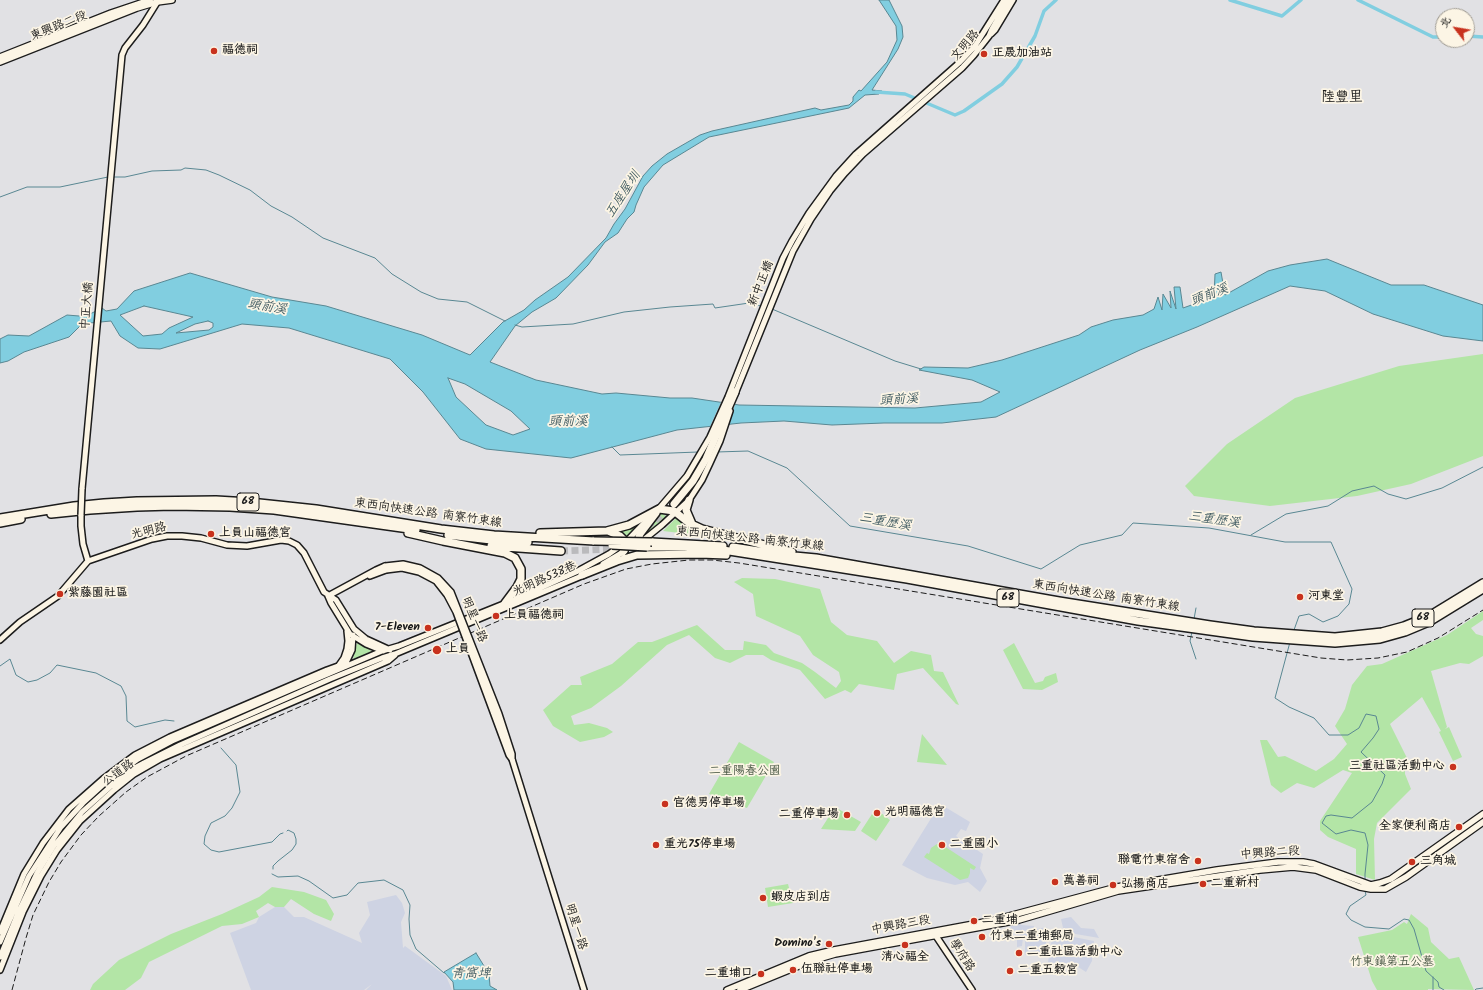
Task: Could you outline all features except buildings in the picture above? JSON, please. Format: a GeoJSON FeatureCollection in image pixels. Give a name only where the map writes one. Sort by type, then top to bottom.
{"type":"FeatureCollection","features":[{"type":"Feature","properties":{"kind":"highway"},"geometry":{"type":"LineString","coordinates":[[494,535],[607,531],[629,525],[659,510],[675,508],[694,481],[706,459],[735,392]]}},
{"type":"Feature","properties":{"kind":"highway","name":"東西向快速公路 南寮竹東線"},"geometry":{"type":"LineString","coordinates":[[0,518],[74,506],[104,503],[216,500],[250,502],[316,510],[441,529],[494,535],[593,542]]}},
{"type":"Feature","properties":{"kind":"highway"},"geometry":{"type":"LineString","coordinates":[[689,500],[686,510],[692,524]]}},
{"type":"Feature","properties":{"kind":"highway","name":"東西向快速公路 南寮竹東線"},"geometry":{"type":"LineString","coordinates":[[0,524],[51,514],[90,510],[172,506],[230,507],[274,510],[491,540],[706,544],[816,558],[1254,634]]}},
{"type":"Feature","properties":{"kind":"highway"},"geometry":{"type":"LineString","coordinates":[[675,508],[692,524],[702,529],[816,558]]}},
{"type":"Feature","properties":{"kind":"highway"},"geometry":{"type":"LineString","coordinates":[[652,555],[642,552],[635,545],[640,534],[659,510]]}},
{"type":"Feature","properties":{"kind":"highway"},"geometry":{"type":"LineString","coordinates":[[379,525],[443,541],[505,553],[512,556],[518,561],[521,569],[521,579],[517,588],[505,603]]}},
{"type":"Feature","properties":{"kind":"highway"},"geometry":{"type":"LineString","coordinates":[[607,531],[620,536],[626,542],[623,552]]}},
{"type":"Feature","properties":{"kind":"highway"},"geometry":{"type":"LineString","coordinates":[[463,544],[561,551]]}},
{"type":"Feature","properties":{"kind":"highway","name":"東西向快速公路 南寮竹東線"},"geometry":{"type":"LineString","coordinates":[[650,544],[723,550],[907,579],[1138,621],[1254,634],[1380,639],[1405,632],[1429,622],[1483,589]]}},
{"type":"Feature","properties":{"kind":"highway"},"geometry":{"type":"LineString","coordinates":[[582,575],[637,555],[700,554],[764,557]]}},
{"type":"Feature","properties":{"kind":"highway","name":"東西向快速公路 南寮竹東線"},"geometry":{"type":"LineString","coordinates":[[1356,638],[1404,626],[1428,616],[1483,582]]}},
{"type":"Feature","properties":{"kind":"main road","name":"東興路二段"},"geometry":{"type":"LineString","coordinates":[[0,58],[111,13],[150,0]]}},
{"type":"Feature","properties":{"kind":"main road","name":"東興路二段"},"geometry":{"type":"LineString","coordinates":[[0,62],[157,1],[172,0]]}},
{"type":"Feature","properties":{"kind":"main road","name":"中興路二段"},"geometry":{"type":"LineString","coordinates":[[1420,863],[1483,814]]}},
{"type":"Feature","properties":{"kind":"main road","name":"中興路二段"},"geometry":{"type":"LineString","coordinates":[[1084,898],[1118,886],[1217,870],[1290,862],[1314,864],[1371,885],[1391,879],[1420,863],[1483,822]]}},
{"type":"Feature","properties":{"kind":"main road","name":"中興路三段"},"geometry":{"type":"LineString","coordinates":[[740,990],[811,961],[835,954],[1006,918],[1084,898]]}},
{"type":"Feature","properties":{"kind":"main road","name":"中興路三段"},"geometry":{"type":"LineString","coordinates":[[727,990],[809,956],[834,950],[936,933]]}},
{"type":"Feature","properties":{"kind":"street","name":"文明路"},"geometry":{"type":"LineString","coordinates":[[926,95],[975,46],[1004,0]]}},
{"type":"Feature","properties":{"kind":"street","name":"文明路"},"geometry":{"type":"LineString","coordinates":[[926,95],[962,68],[980,49],[1009,0]]}},
{"type":"Feature","properties":{"kind":"street"},"geometry":{"type":"LineString","coordinates":[[989,36],[995,30],[1013,0]]}},
{"type":"Feature","properties":{"kind":"street","name":"中正大橋"},"geometry":{"type":"LineString","coordinates":[[88,561],[83,544],[81,526],[82,489],[122,55],[125,48],[157,1]]}},
{"type":"Feature","properties":{"kind":"street","name":"新中正橋"},"geometry":{"type":"LineString","coordinates":[[689,500],[702,480],[720,441],[735,392],[785,267],[799,238],[837,182],[853,164],[926,95]]}},
{"type":"Feature","properties":{"kind":"street","name":"新中正橋"},"geometry":{"type":"LineString","coordinates":[[659,510],[687,476],[710,437],[728,397],[781,263],[800,227],[846,164],[867,144],[926,95]]}},
{"type":"Feature","properties":{"kind":"street","name":"光明路538巷"},"geometry":{"type":"LineString","coordinates":[[395,654],[582,575],[649,537],[675,508],[689,500]]}},
{"type":"Feature","properties":{"kind":"street","name":"光明路538巷"},"geometry":{"type":"LineString","coordinates":[[386,650],[411,642],[576,572],[626,542],[659,510]]}},
{"type":"Feature","properties":{"kind":"street","name":"光明路"},"geometry":{"type":"LineString","coordinates":[[88,561],[143,542],[167,536],[201,538],[227,545],[247,546],[277,540],[285,540],[297,545],[304,553],[324,592],[328,596],[344,625],[353,636],[370,646],[386,650]]}},
{"type":"Feature","properties":{"kind":"street"},"geometry":{"type":"LineString","coordinates":[[0,640],[20,622],[52,601],[71,582],[88,561]]}},
{"type":"Feature","properties":{"kind":"street","name":"明星一路"},"geometry":{"type":"LineString","coordinates":[[328,596],[376,570],[403,564],[420,568],[438,578],[451,592],[499,714],[584,990]]}},
{"type":"Feature","properties":{"kind":"street","name":"光明路"},"geometry":{"type":"LineString","coordinates":[[328,596],[336,600],[350,625],[357,632],[366,639],[395,654]]}},
{"type":"Feature","properties":{"kind":"street","name":"公道路"},"geometry":{"type":"LineString","coordinates":[[333,684],[338,677],[348,645],[348,636],[344,625]]}},
{"type":"Feature","properties":{"kind":"street","name":"公道路"},"geometry":{"type":"LineString","coordinates":[[0,942],[29,876],[49,844],[61,827],[105,783],[138,759],[157,748],[341,667],[352,650],[353,636],[350,625]]}},
{"type":"Feature","properties":{"kind":"street","name":"公道路"},"geometry":{"type":"LineString","coordinates":[[0,932],[24,874],[43,843],[69,809],[103,778],[135,755],[170,737],[298,682],[386,650]]}},
{"type":"Feature","properties":{"kind":"street","name":"公道路"},"geometry":{"type":"LineString","coordinates":[[0,957],[19,910],[37,873],[53,847],[82,812],[131,770],[159,755],[382,658],[395,654]]}},
{"type":"Feature","properties":{"kind":"street","name":"公道路"},"geometry":{"type":"LineString","coordinates":[[0,970],[23,912],[41,876],[68,834],[101,800],[134,774],[160,759],[388,661],[395,654]]}},
{"type":"Feature","properties":{"kind":"street","name":"學府路"},"geometry":{"type":"LineString","coordinates":[[936,933],[972,990]]}},
{"type":"Feature","properties":{"kind":"shaded area","name":"二重國小"},"geometry":{"type":"Polygon","coordinates":[[[940,804],[970,822],[966,831],[961,829],[956,836],[983,854],[980,868],[987,881],[980,892],[968,882],[955,885],[927,878],[902,865],[940,804]]]}},
{"type":"Feature","properties":{"kind":"shaded area"},"geometry":{"type":"Polygon","coordinates":[[[396,895],[402,903],[405,913],[401,922],[403,948],[405,946],[446,976],[452,990],[366,990],[372,984],[364,990],[251,990],[230,933],[256,923],[259,917],[275,907],[284,907],[294,917],[304,917],[362,943],[359,933],[370,915],[367,902],[396,895]]]}},
{"type":"Feature","properties":{"kind":"shaded area"},"geometry":{"type":"Polygon","coordinates":[[[1071,917],[1081,928],[1094,929],[1099,938],[1064,932],[1061,919],[1071,917]]]}},
{"type":"Feature","properties":{"kind":"shaded area"},"geometry":{"type":"Polygon","coordinates":[[[1019,921],[1021,925],[1034,926],[1035,935],[1023,937],[1022,946],[1017,947],[1017,938],[1009,924],[1019,921]]]}},
{"type":"Feature","properties":{"kind":"shaded area"},"geometry":{"type":"Polygon","coordinates":[[[1047,927],[1048,932],[1044,953],[1025,955],[1025,938],[1036,936],[1037,929],[1047,927]]]}},
{"type":"Feature","properties":{"kind":"shaded area"},"geometry":{"type":"Polygon","coordinates":[[[1053,933],[1094,941],[1092,961],[1086,972],[1075,965],[1048,962],[1053,933]]]}},
{"type":"Feature","properties":{"kind":"green space"},"geometry":{"type":"Polygon","coordinates":[[[1483,354],[1483,456],[1411,484],[1357,496],[1270,506],[1194,496],[1185,486],[1227,444],[1295,398],[1399,366],[1483,354]]]}},
{"type":"Feature","properties":{"kind":"green space"},"geometry":{"type":"Polygon","coordinates":[[[660,512],[671,513],[637,543],[642,533],[660,512]]]}},
{"type":"Feature","properties":{"kind":"green space"},"geometry":{"type":"Polygon","coordinates":[[[677,517],[731,539],[663,531],[677,517]]]}},
{"type":"Feature","properties":{"kind":"green space"},"geometry":{"type":"Polygon","coordinates":[[[642,521],[626,538],[619,532],[642,521]]]}},
{"type":"Feature","properties":{"kind":"green space"},"geometry":{"type":"Polygon","coordinates":[[[742,578],[775,579],[820,589],[831,622],[847,635],[877,641],[894,663],[911,651],[931,655],[934,671],[943,672],[959,705],[956,704],[923,668],[897,674],[894,690],[859,684],[851,693],[845,690],[825,699],[800,670],[771,660],[763,655],[746,655],[730,663],[715,658],[689,635],[667,645],[621,686],[591,708],[571,716],[574,725],[589,723],[607,728],[613,732],[604,737],[580,742],[553,726],[543,710],[571,685],[582,685],[580,677],[612,664],[638,642],[652,642],[697,625],[725,650],[743,650],[744,641],[766,645],[774,653],[802,663],[836,688],[841,681],[839,672],[813,655],[800,636],[756,616],[753,594],[734,582],[742,578]]]}},
{"type":"Feature","properties":{"kind":"green space"},"geometry":{"type":"Polygon","coordinates":[[[1483,611],[1483,620],[1471,628],[1476,634],[1483,636],[1483,656],[1469,664],[1460,663],[1431,671],[1447,727],[1445,729],[1449,727],[1462,757],[1453,761],[1439,732],[1441,731],[1422,697],[1390,724],[1408,760],[1405,766],[1405,774],[1411,789],[1377,823],[1374,839],[1375,880],[1356,874],[1356,849],[1328,837],[1320,830],[1320,821],[1352,773],[1343,770],[1314,788],[1297,783],[1281,793],[1271,785],[1260,740],[1267,740],[1278,757],[1285,756],[1316,771],[1334,759],[1347,744],[1335,726],[1345,709],[1352,685],[1367,666],[1382,664],[1447,635],[1483,611]]]}},
{"type":"Feature","properties":{"kind":"green space"},"geometry":{"type":"Polygon","coordinates":[[[357,643],[370,649],[371,652],[353,659],[357,643]]]}},
{"type":"Feature","properties":{"kind":"green space"},"geometry":{"type":"Polygon","coordinates":[[[1014,643],[1035,683],[1043,681],[1045,677],[1056,673],[1058,682],[1042,690],[1023,689],[1003,650],[1014,643]]]}},
{"type":"Feature","properties":{"kind":"green space"},"geometry":{"type":"Polygon","coordinates":[[[922,734],[947,765],[917,762],[922,734]]]}},
{"type":"Feature","properties":{"kind":"green space","name":"二重陽春公園"},"geometry":{"type":"Polygon","coordinates":[[[739,742],[774,762],[747,808],[709,794],[739,742]]]}},
{"type":"Feature","properties":{"kind":"green space"},"geometry":{"type":"Polygon","coordinates":[[[835,807],[861,822],[855,831],[821,829],[835,807]]]}},
{"type":"Feature","properties":{"kind":"green space"},"geometry":{"type":"Polygon","coordinates":[[[881,813],[890,820],[876,841],[861,831],[872,814],[878,818],[881,813]]]}},
{"type":"Feature","properties":{"kind":"green space"},"geometry":{"type":"Polygon","coordinates":[[[937,844],[941,844],[976,867],[974,870],[970,868],[968,878],[960,880],[924,857],[927,853],[929,854],[931,848],[937,844]]]}},
{"type":"Feature","properties":{"kind":"green space"},"geometry":{"type":"Polygon","coordinates":[[[788,884],[793,903],[768,907],[765,888],[788,884]]]}},
{"type":"Feature","properties":{"kind":"green space"},"geometry":{"type":"Polygon","coordinates":[[[272,887],[304,892],[326,900],[334,914],[331,921],[314,914],[291,899],[284,907],[275,907],[268,903],[256,911],[259,917],[242,924],[222,926],[149,962],[141,978],[125,990],[90,990],[93,984],[119,960],[171,934],[222,914],[259,897],[272,887]]]}},
{"type":"Feature","properties":{"kind":"green space","name":"竹東鎮第五公墓"},"geometry":{"type":"Polygon","coordinates":[[[1411,914],[1428,928],[1431,942],[1449,959],[1459,957],[1474,990],[1377,990],[1372,981],[1358,937],[1392,930],[1404,922],[1407,924],[1411,914]]]}},
{"type":"Feature","properties":{"kind":"water","name":"頭前溪"},"geometry":{"type":"Polygon","coordinates":[[[879,0],[889,0],[902,26],[903,37],[898,49],[872,90],[882,91],[879,94],[865,95],[849,108],[709,137],[663,165],[644,187],[634,212],[627,219],[618,233],[605,242],[588,265],[556,298],[532,312],[515,326],[490,362],[536,380],[602,394],[616,393],[670,398],[692,398],[739,405],[915,408],[981,402],[1000,392],[972,380],[919,370],[924,367],[968,368],[1002,360],[1079,335],[1091,327],[1113,320],[1143,315],[1154,309],[1158,297],[1162,310],[1163,294],[1171,308],[1170,291],[1176,309],[1174,287],[1180,287],[1183,308],[1214,297],[1215,274],[1221,272],[1225,295],[1268,271],[1290,265],[1327,259],[1391,285],[1424,285],[1483,305],[1483,341],[1443,336],[1373,314],[1325,291],[1290,286],[1197,327],[1140,350],[996,417],[942,423],[832,425],[784,421],[741,423],[677,430],[571,458],[486,449],[460,439],[423,392],[390,359],[289,328],[242,324],[160,349],[138,348],[120,336],[111,321],[90,323],[81,325],[69,337],[24,352],[8,361],[0,363],[0,339],[8,335],[29,336],[67,315],[79,316],[90,314],[102,308],[106,311],[117,309],[134,291],[190,273],[272,297],[326,306],[422,335],[470,355],[503,322],[524,310],[535,300],[568,277],[606,238],[625,209],[643,176],[652,166],[667,154],[700,135],[712,131],[815,108],[821,110],[849,105],[859,90],[861,91],[887,62],[897,40],[896,26],[879,0]],[[144,306],[120,315],[143,336],[162,334],[169,328],[193,317],[144,306]],[[208,321],[195,324],[176,333],[209,330],[213,327],[213,323],[208,321]],[[448,378],[456,397],[486,425],[513,435],[530,429],[511,411],[465,384],[448,378]]]}},
{"type":"Feature","properties":{"kind":"water","name":"青窩埤"},"geometry":{"type":"Polygon","coordinates":[[[476,953],[489,974],[490,986],[497,990],[454,990],[453,982],[444,972],[476,953]]]}},
{"type":"Feature","properties":{"kind":"pier"},"geometry":{"type":"Polygon","coordinates":[[[722,400],[736,402],[727,427],[709,429],[722,400]]]}},
{"type":"Feature","properties":{"kind":"waterway"},"geometry":{"type":"LineString","coordinates":[[876,92],[905,94],[955,115],[964,111],[1002,84],[1017,67],[1035,36],[1044,11],[1056,0]]}},
{"type":"Feature","properties":{"kind":"waterway"},"geometry":{"type":"LineString","coordinates":[[1230,0],[1282,16],[1301,0]]}},
{"type":"Feature","properties":{"kind":"waterway"},"geometry":{"type":"LineString","coordinates":[[1358,0],[1435,37]]}},
{"type":"Feature","properties":{"kind":"waterway"},"geometry":{"type":"LineString","coordinates":[[1475,36],[1483,37]]}},
{"type":"Feature","properties":{"kind":"waterway"},"geometry":{"type":"LineString","coordinates":[[113,177],[125,177],[152,171],[181,170],[185,168],[206,170],[250,190],[271,206],[292,217],[323,238],[375,258],[392,274],[421,292],[438,299],[467,302],[505,321]]}},
{"type":"Feature","properties":{"kind":"waterway"},"geometry":{"type":"LineString","coordinates":[[0,197],[27,187],[60,187],[108,177]]}},
{"type":"Feature","properties":{"kind":"waterway"},"geometry":{"type":"LineString","coordinates":[[515,325],[522,327],[573,324],[624,312],[670,307],[713,304],[715,308],[749,303],[761,306]]}},
{"type":"Feature","properties":{"kind":"waterway"},"geometry":{"type":"LineString","coordinates":[[772,309],[895,361],[921,369]]}},
{"type":"Feature","properties":{"kind":"waterway","name":"三重歷溪"},"geometry":{"type":"LineString","coordinates":[[612,447],[620,455],[698,452]]}},
{"type":"Feature","properties":{"kind":"waterway","name":"三重歷溪"},"geometry":{"type":"LineString","coordinates":[[717,452],[748,451],[787,468],[850,526],[968,546],[1041,569],[1080,545],[1122,535],[1133,523],[1209,528],[1285,542],[1331,542],[1352,589],[1349,604],[1338,616],[1323,622],[1309,614],[1299,616],[1294,630]]}},
{"type":"Feature","properties":{"kind":"waterway"},"geometry":{"type":"LineString","coordinates":[[1251,535],[1286,514],[1328,506],[1352,491],[1374,486],[1388,494],[1406,499],[1442,488],[1483,467]]}},
{"type":"Feature","properties":{"kind":"waterway"},"geometry":{"type":"LineString","coordinates":[[1194,619],[1196,608]]}},
{"type":"Feature","properties":{"kind":"waterway"},"geometry":{"type":"LineString","coordinates":[[1192,632],[1190,641],[1196,659]]}},
{"type":"Feature","properties":{"kind":"waterway","name":"三重歷溪"},"geometry":{"type":"LineString","coordinates":[[1290,642],[1275,698],[1289,707],[1314,718],[1329,735],[1348,735],[1359,728],[1366,714],[1376,716],[1379,729],[1361,752],[1385,775],[1382,784],[1372,802],[1352,818],[1331,815],[1326,816],[1322,823],[1336,834],[1351,830],[1365,833],[1368,845],[1365,879]]}},
{"type":"Feature","properties":{"kind":"waterway"},"geometry":{"type":"LineString","coordinates":[[0,666],[10,659],[16,675],[28,682],[37,680],[50,673],[57,665],[96,673],[121,686],[126,696],[127,721],[135,727],[165,720],[174,721]]}},
{"type":"Feature","properties":{"kind":"waterway"},"geometry":{"type":"LineString","coordinates":[[221,748],[236,765],[240,792],[232,808],[225,816],[211,823],[205,836],[204,844],[211,850],[219,852],[272,842],[283,833]]}},
{"type":"Feature","properties":{"kind":"waterway"},"geometry":{"type":"LineString","coordinates":[[273,869],[273,866],[292,850],[296,844],[294,833],[288,830],[287,831]]}},
{"type":"Feature","properties":{"kind":"waterway"},"geometry":{"type":"LineString","coordinates":[[272,874],[278,877],[298,876],[309,881],[333,898],[347,895],[358,883],[384,880],[403,890],[410,905],[410,935],[416,949],[444,973]]}},
{"type":"Feature","properties":{"kind":"waterway","name":"三重歷溪"},"geometry":{"type":"LineString","coordinates":[[1365,891],[1366,895],[1350,906],[1346,914],[1351,920],[1365,927],[1389,929],[1404,919],[1409,920],[1414,929],[1426,971],[1438,982],[1439,987],[1444,990]]}},
{"type":"Feature","properties":{"kind":"waterway"},"geometry":{"type":"LineString","coordinates":[[1433,977],[1433,990]]}},
{"type":"Feature","properties":{"kind":"waterway","name":"三重歷溪"},"geometry":{"type":"LineString","coordinates":[[1475,990],[1483,988]]}},
{"type":"Feature","properties":{"kind":"tunnel"},"geometry":{"type":"LineString","coordinates":[[647,527],[670,508]]}},
{"type":"Feature","properties":{"kind":"tunnel"},"geometry":{"type":"LineString","coordinates":[[561,551],[617,549],[620,547]]}},
{"type":"Feature","properties":{"kind":"railway"},"geometry":{"type":"LineString","coordinates":[[12,990],[33,915],[49,882],[61,862],[81,835],[99,816],[126,792],[147,777],[186,756],[584,584],[626,569],[652,564],[689,560],[712,560],[739,563],[1321,658],[1347,660],[1378,658],[1407,652],[1438,638],[1483,610]]}},
{"type":"Feature","properties":{"kind":"place","name":"福德祠"},"geometry":{"type":"Point","coordinates":[214,51]}},
{"type":"Feature","properties":{"kind":"place","name":"正晟加油站"},"geometry":{"type":"Point","coordinates":[984,54]}},
{"type":"Feature","properties":{"kind":"place","name":"上員山福德宮"},"geometry":{"type":"Point","coordinates":[211,534]}},
{"type":"Feature","properties":{"kind":"place","name":"紫藤園社區"},"geometry":{"type":"Point","coordinates":[60,594]}},
{"type":"Feature","properties":{"kind":"place","name":"河東堂"},"geometry":{"type":"Point","coordinates":[1300,597]}},
{"type":"Feature","properties":{"kind":"place","name":"上員福德祠"},"geometry":{"type":"Point","coordinates":[496,616]}},
{"type":"Feature","properties":{"kind":"place","name":"7-Eleven"},"geometry":{"type":"Point","coordinates":[428,628]}},
{"type":"Feature","properties":{"kind":"place","name":"上員"},"geometry":{"type":"Point","coordinates":[437,650]}},
{"type":"Feature","properties":{"kind":"place","name":"三重社區活動中心"},"geometry":{"type":"Point","coordinates":[1453,767]}},
{"type":"Feature","properties":{"kind":"place","name":"官德男停車場"},"geometry":{"type":"Point","coordinates":[665,804]}},
{"type":"Feature","properties":{"kind":"place","name":"光明福德宮"},"geometry":{"type":"Point","coordinates":[877,813]}},
{"type":"Feature","properties":{"kind":"place","name":"二重停車場"},"geometry":{"type":"Point","coordinates":[847,815]}},
{"type":"Feature","properties":{"kind":"place","name":"全家便利商店"},"geometry":{"type":"Point","coordinates":[1459,827]}},
{"type":"Feature","properties":{"kind":"place","name":"重光75停車場"},"geometry":{"type":"Point","coordinates":[656,845]}},
{"type":"Feature","properties":{"kind":"place","name":"二重國小"},"geometry":{"type":"Point","coordinates":[942,845]}},
{"type":"Feature","properties":{"kind":"place","name":"聯電竹東宿舍"},"geometry":{"type":"Point","coordinates":[1198,861]}},
{"type":"Feature","properties":{"kind":"place","name":"三角城"},"geometry":{"type":"Point","coordinates":[1412,862]}},
{"type":"Feature","properties":{"kind":"place","name":"萬善祠"},"geometry":{"type":"Point","coordinates":[1055,882]}},
{"type":"Feature","properties":{"kind":"place","name":"二重新村"},"geometry":{"type":"Point","coordinates":[1203,884]}},
{"type":"Feature","properties":{"kind":"place","name":"弘揚商店"},"geometry":{"type":"Point","coordinates":[1113,885]}},
{"type":"Feature","properties":{"kind":"place","name":"蝦皮店到店"},"geometry":{"type":"Point","coordinates":[763,898]}},
{"type":"Feature","properties":{"kind":"place","name":"二重埔"},"geometry":{"type":"Point","coordinates":[974,921]}},
{"type":"Feature","properties":{"kind":"place","name":"竹東二重埔郵局"},"geometry":{"type":"Point","coordinates":[982,937]}},
{"type":"Feature","properties":{"kind":"place","name":"Domino's"},"geometry":{"type":"Point","coordinates":[829,944]}},
{"type":"Feature","properties":{"kind":"place","name":"清心福全"},"geometry":{"type":"Point","coordinates":[905,945]}},
{"type":"Feature","properties":{"kind":"place","name":"二重社區活動中心"},"geometry":{"type":"Point","coordinates":[1019,953]}},
{"type":"Feature","properties":{"kind":"place","name":"伍聯社停車場"},"geometry":{"type":"Point","coordinates":[793,970]}},
{"type":"Feature","properties":{"kind":"place","name":"二重五穀宮"},"geometry":{"type":"Point","coordinates":[1010,971]}},
{"type":"Feature","properties":{"kind":"place","name":"二重埔口"},"geometry":{"type":"Point","coordinates":[761,974]}},
{"type":"Feature","properties":{"kind":"district","name":"陸豐里"},"geometry":{"type":"Point","coordinates":[1342,99]}},
{"type":"Feature","properties":{"kind":"water label","name":"五座屋圳"},"geometry":{"type":"Point","coordinates":[624,195]}}]}
